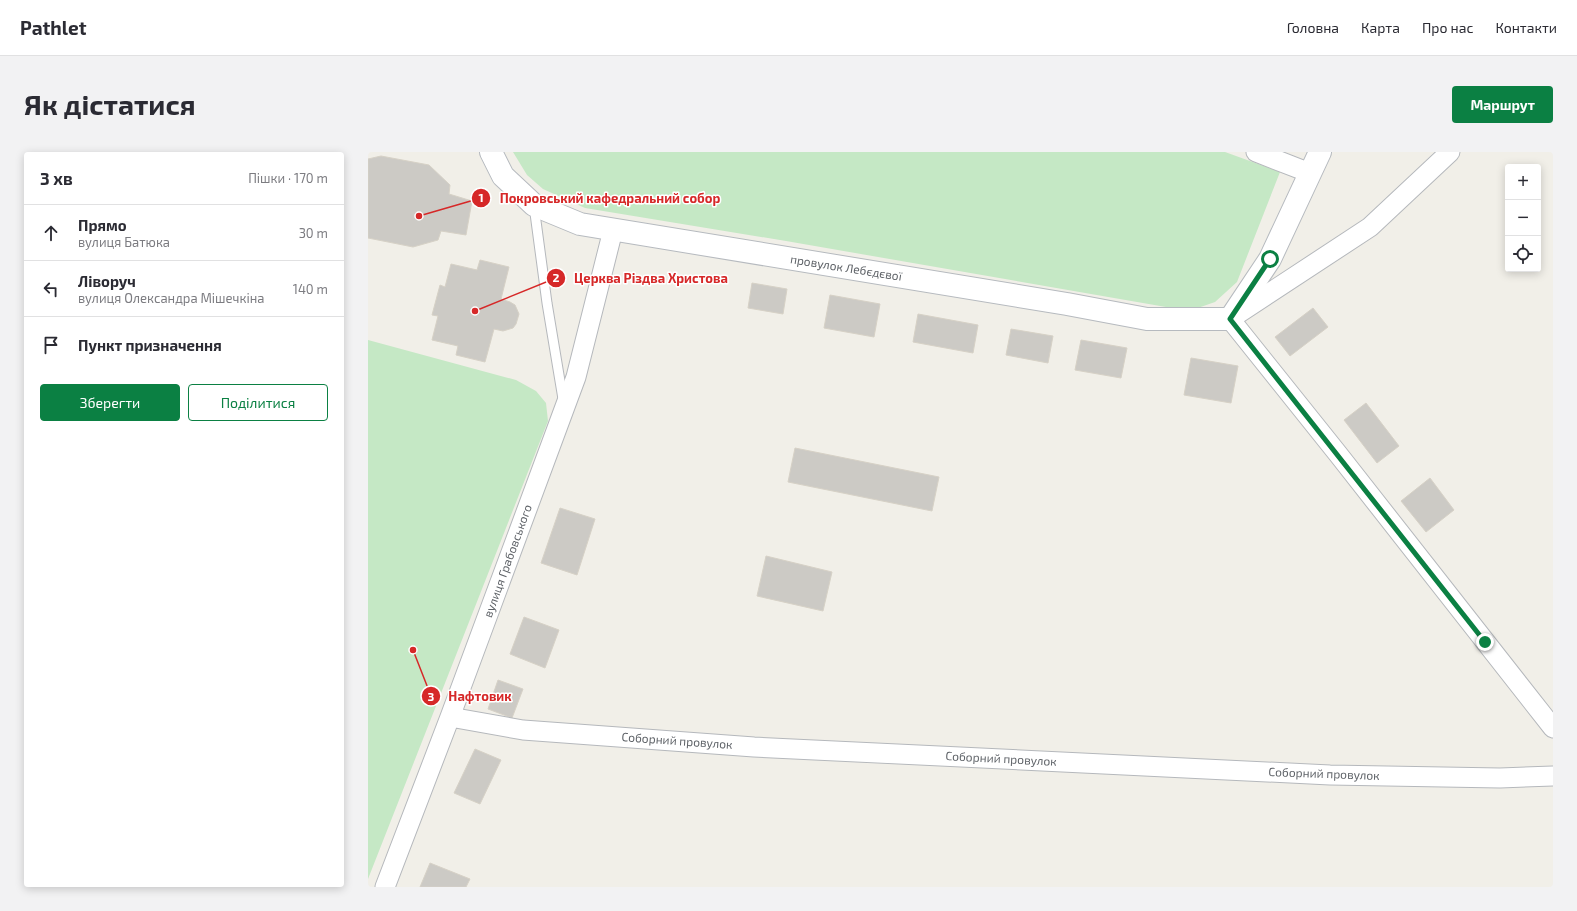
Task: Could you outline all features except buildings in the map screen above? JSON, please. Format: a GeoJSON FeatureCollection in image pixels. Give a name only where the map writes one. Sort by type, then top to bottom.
{"type":"FeatureCollection","features":[{"type":"Feature","properties":{"kind":"street","name":"провулок Лебєдєвої"},"geometry":{"type":"LineString","coordinates":[[491,152],[503,176],[534,205],[580,224],[1051,301],[1147,319],[1230,319]]}},
{"type":"Feature","properties":{"kind":"street"},"geometry":{"type":"LineString","coordinates":[[1256,152],[1310,173]]}},
{"type":"Feature","properties":{"kind":"street"},"geometry":{"type":"LineString","coordinates":[[1230,319],[1270,259],[1320,152]]}},
{"type":"Feature","properties":{"kind":"street"},"geometry":{"type":"LineString","coordinates":[[1230,319],[1370,226],[1450,152]]}},
{"type":"Feature","properties":{"kind":"street","name":"вулиця Грабовського"},"geometry":{"type":"LineString","coordinates":[[385,887],[450,717],[576,377],[614,230]]}},
{"type":"Feature","properties":{"kind":"street"},"geometry":{"type":"LineString","coordinates":[[1230,319],[1553,728]]}},
{"type":"Feature","properties":{"kind":"street","name":"Соборний провулок"},"geometry":{"type":"LineString","coordinates":[[450,717],[524,730],[754,747],[1330,775],[1500,778],[1553,776]]}},
{"type":"Feature","properties":{"kind":"lane"},"geometry":{"type":"LineString","coordinates":[[534,205],[547,303],[565,408]]}},
{"type":"Feature","properties":{"kind":"green space"},"geometry":{"type":"Polygon","coordinates":[[[513,152],[1225,152],[1280,172],[1237,282],[1215,302],[1189,311],[786,241],[585,208],[543,189],[527,175],[513,152]]]}},
{"type":"Feature","properties":{"kind":"green space"},"geometry":{"type":"Polygon","coordinates":[[[368,340],[516,380],[536,391],[546,403],[548,421],[368,879],[368,340]]]}},
{"type":"Feature","properties":{"kind":"place","name":"Покровський кафедральний собор"},"geometry":{"type":"Point","coordinates":[419,216]}},
{"type":"Feature","properties":{"kind":"place","name":"Церква Різдва Христова"},"geometry":{"type":"Point","coordinates":[475,311]}},
{"type":"Feature","properties":{"kind":"place","name":"Нафтовик"},"geometry":{"type":"Point","coordinates":[413,650]}},
{"type":"Feature","properties":{"kind":"route"},"geometry":{"type":"LineString","coordinates":[[1270,259],[1230,319],[1485,642]]}}]}
